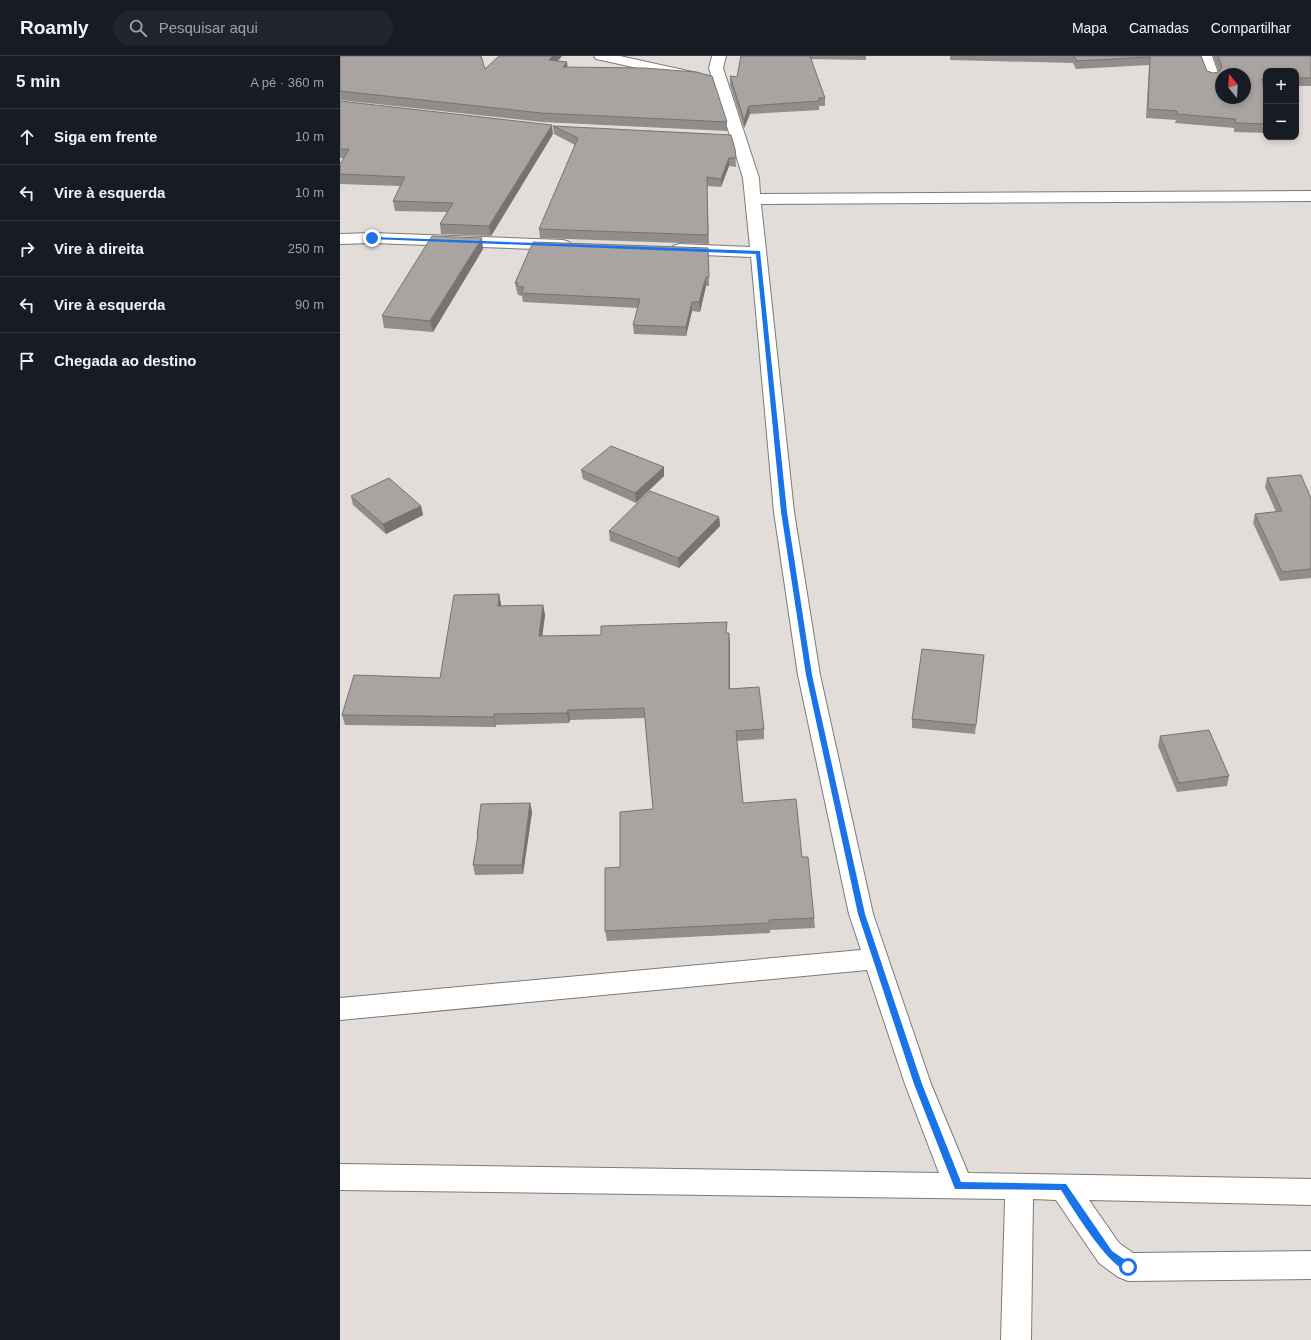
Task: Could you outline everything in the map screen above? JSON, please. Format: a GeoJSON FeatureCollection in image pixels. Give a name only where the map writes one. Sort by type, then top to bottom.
{"type":"FeatureCollection","features":[{"type":"Feature","properties":{"kind":"street"},"geometry":{"type":"LineString","coordinates":[[601,56],[720,81]]}},
{"type":"Feature","properties":{"kind":"street"},"geometry":{"type":"LineString","coordinates":[[719,56],[716,68],[731,137],[752,178],[784,512],[809,675],[861,914],[918,1084],[946,1151],[958,1186]]}},
{"type":"Feature","properties":{"kind":"street"},"geometry":{"type":"LineString","coordinates":[[1205,56],[1212,76]]}},
{"type":"Feature","properties":{"kind":"street"},"geometry":{"type":"LineString","coordinates":[[754,199],[1311,196]]}},
{"type":"Feature","properties":{"kind":"street"},"geometry":{"type":"LineString","coordinates":[[340,239],[372,238],[577,246]]}},
{"type":"Feature","properties":{"kind":"street"},"geometry":{"type":"LineString","coordinates":[[664,249],[759,252]]}},
{"type":"Feature","properties":{"kind":"street"},"geometry":{"type":"LineString","coordinates":[[340,1009],[876,959]]}},
{"type":"Feature","properties":{"kind":"street"},"geometry":{"type":"LineString","coordinates":[[340,1177],[1311,1192]]}},
{"type":"Feature","properties":{"kind":"street"},"geometry":{"type":"LineString","coordinates":[[1016,1340],[1019,1187]]}},
{"type":"Feature","properties":{"kind":"street"},"geometry":{"type":"LineString","coordinates":[[1063,1187],[1109,1253],[1128,1267],[1311,1265]]}},
{"type":"Feature","properties":{"kind":"building"},"geometry":{"type":"Polygon","coordinates":[[[340,56],[481,56],[485,69],[499,56],[553,56],[549,60],[567,62],[563,67],[644,68],[696,72],[712,76],[727,122],[541,113],[340,91],[340,56]]]}},
{"type":"Feature","properties":{"kind":"building"},"geometry":{"type":"Polygon","coordinates":[[[741,56],[810,56],[825,98],[819,98],[819,101],[749,106],[744,120],[730,76],[737,77],[741,56]]]}},
{"type":"Feature","properties":{"kind":"building"},"geometry":{"type":"Polygon","coordinates":[[[1074,56],[1201,56],[1207,71],[1215,73],[1215,104],[1251,104],[1251,68],[1221,68],[1218,56],[1311,56],[1311,78],[1299,78],[1299,68],[1263,68],[1263,124],[1236,123],[1235,119],[1177,114],[1177,111],[1148,109],[1150,57],[1077,61],[1074,56]]]}},
{"type":"Feature","properties":{"kind":"building"},"geometry":{"type":"Polygon","coordinates":[[[340,101],[552,125],[489,226],[440,224],[453,203],[393,201],[405,177],[340,174],[340,164],[349,149],[340,149],[340,101]]]}},
{"type":"Feature","properties":{"kind":"building"},"geometry":{"type":"Polygon","coordinates":[[[553,126],[731,135],[736,158],[729,158],[721,179],[707,177],[708,235],[539,229],[578,138],[553,126]]]}},
{"type":"Feature","properties":{"kind":"building"},"geometry":{"type":"Polygon","coordinates":[[[432,236],[482,238],[430,321],[382,316],[432,236]]]}},
{"type":"Feature","properties":{"kind":"building"},"geometry":{"type":"Polygon","coordinates":[[[533,242],[708,248],[709,277],[706,277],[699,302],[692,302],[686,327],[633,325],[640,299],[521,293],[524,287],[517,286],[518,283],[515,283],[533,242]]]}},
{"type":"Feature","properties":{"kind":"building"},"geometry":{"type":"Polygon","coordinates":[[[611,446],[664,467],[635,493],[581,470],[611,446]]]}},
{"type":"Feature","properties":{"kind":"building"},"geometry":{"type":"Polygon","coordinates":[[[1301,475],[1311,498],[1311,569],[1282,572],[1255,514],[1282,511],[1267,478],[1301,475]]]}},
{"type":"Feature","properties":{"kind":"building"},"geometry":{"type":"Polygon","coordinates":[[[389,478],[421,506],[383,524],[351,496],[389,478]]]}},
{"type":"Feature","properties":{"kind":"building"},"geometry":{"type":"Polygon","coordinates":[[[650,491],[719,517],[678,558],[609,531],[650,491]]]}},
{"type":"Feature","properties":{"kind":"building"},"geometry":{"type":"Polygon","coordinates":[[[499,594],[498,606],[543,605],[539,636],[601,635],[601,626],[727,622],[726,633],[729,633],[729,689],[759,687],[764,729],[736,731],[743,803],[796,799],[802,857],[808,857],[814,918],[769,920],[770,923],[605,931],[605,868],[620,867],[620,812],[653,809],[644,708],[568,710],[567,713],[494,714],[494,717],[342,715],[354,675],[440,678],[454,595],[499,594]]]}},
{"type":"Feature","properties":{"kind":"building"},"geometry":{"type":"Polygon","coordinates":[[[922,649],[984,655],[976,725],[912,719],[922,649]]]}},
{"type":"Feature","properties":{"kind":"building"},"geometry":{"type":"Polygon","coordinates":[[[1209,730],[1229,776],[1179,783],[1160,736],[1209,730]]]}},
{"type":"Feature","properties":{"kind":"building"},"geometry":{"type":"Polygon","coordinates":[[[530,803],[522,865],[473,865],[481,804],[530,803]]]}},
{"type":"Feature","properties":{"kind":"route"},"geometry":{"type":"LineString","coordinates":[[372,238],[759,252],[784,512],[809,675],[861,914],[918,1084],[946,1151],[958,1186],[1063,1187],[1109,1253],[1128,1267]]}}]}
